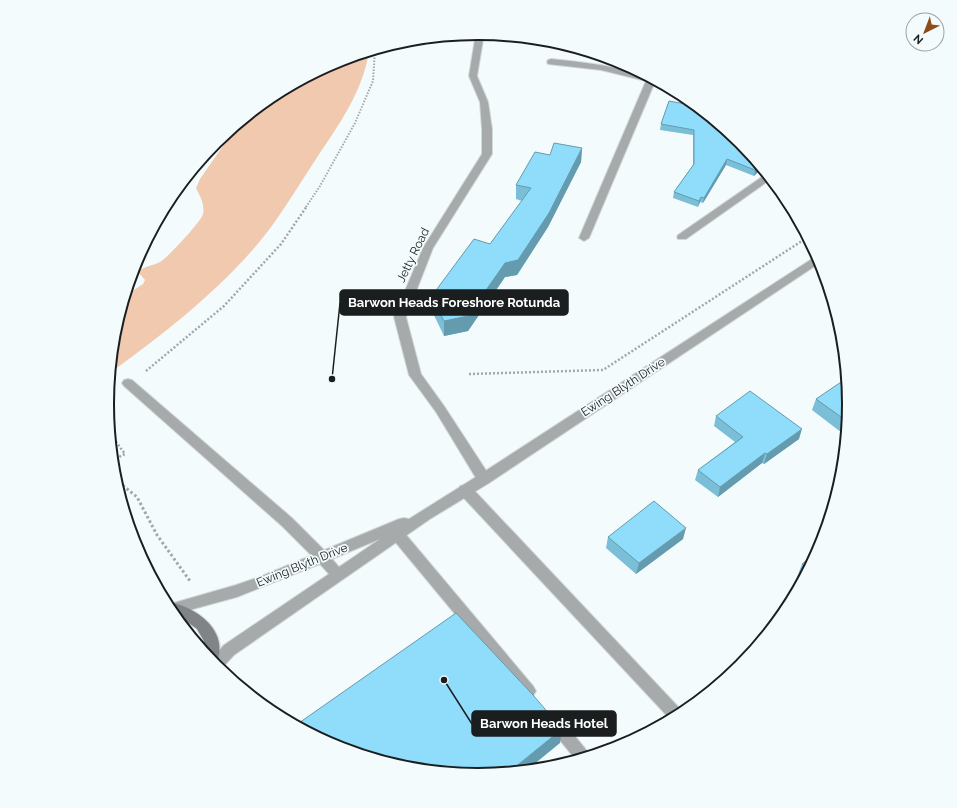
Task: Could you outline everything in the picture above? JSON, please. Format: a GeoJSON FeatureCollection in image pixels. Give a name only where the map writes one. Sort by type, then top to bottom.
{"type":"FeatureCollection","features":[{"type":"Feature","properties":{"kind":"main road"},"geometry":{"type":"LineString","coordinates":[[179,611],[191,615],[204,626],[210,640],[210,650]]}},
{"type":"Feature","properties":{"kind":"street","name":"Jetty Road"},"geometry":{"type":"LineString","coordinates":[[479,40],[473,76],[484,102],[487,129],[486,154],[428,248],[400,317],[415,375],[440,409],[484,479]]}},
{"type":"Feature","properties":{"kind":"street"},"geometry":{"type":"LineString","coordinates":[[551,62],[601,68],[635,76]]}},
{"type":"Feature","properties":{"kind":"street"},"geometry":{"type":"LineString","coordinates":[[584,238],[650,84]]}},
{"type":"Feature","properties":{"kind":"street"},"geometry":{"type":"LineString","coordinates":[[682,237],[765,179]]}},
{"type":"Feature","properties":{"kind":"street","name":"Ewing Blyth Drive"},"geometry":{"type":"LineString","coordinates":[[220,660],[229,650],[425,515],[484,479],[813,262]]}},
{"type":"Feature","properties":{"kind":"street"},"geometry":{"type":"LineString","coordinates":[[128,383],[291,525],[338,575]]}},
{"type":"Feature","properties":{"kind":"street"},"geometry":{"type":"LineString","coordinates":[[465,490],[674,711]]}},
{"type":"Feature","properties":{"kind":"street","name":"Ewing Blyth Drive"},"geometry":{"type":"LineString","coordinates":[[177,607],[204,601],[267,580],[425,515]]}},
{"type":"Feature","properties":{"kind":"street"},"geometry":{"type":"LineString","coordinates":[[397,534],[580,754]]}},
{"type":"Feature","properties":{"kind":"path"},"geometry":{"type":"LineString","coordinates":[[128,383],[147,371],[224,306],[281,244],[320,186],[355,123],[373,81],[375,55]]}},
{"type":"Feature","properties":{"kind":"path"},"geometry":{"type":"LineString","coordinates":[[469,374],[603,370],[803,240]]}},
{"type":"Feature","properties":{"kind":"path"},"geometry":{"type":"LineString","coordinates":[[117,443],[125,454],[119,457]]}},
{"type":"Feature","properties":{"kind":"path"},"geometry":{"type":"LineString","coordinates":[[124,486],[137,497],[156,535],[204,601]]}},
{"type":"Feature","properties":{"kind":"shaded area"},"geometry":{"type":"Polygon","coordinates":[[[368,57],[361,81],[333,134],[285,207],[258,244],[239,265],[198,304],[177,322],[117,368],[121,333],[133,291],[143,284],[145,280],[139,273],[140,270],[164,259],[183,240],[201,218],[203,214],[202,201],[196,188],[200,179],[225,143],[238,130],[276,101],[318,78],[368,57]]]}},
{"type":"Feature","properties":{"kind":"building"},"geometry":{"type":"Polygon","coordinates":[[[669,101],[685,104],[719,130],[756,169],[755,170],[727,159],[704,198],[701,197],[699,201],[674,192],[694,164],[694,130],[661,124],[669,101]]]}},
{"type":"Feature","properties":{"kind":"building"},"geometry":{"type":"Polygon","coordinates":[[[554,143],[582,148],[549,213],[518,260],[505,263],[468,316],[444,321],[431,297],[474,239],[490,244],[531,188],[516,185],[535,152],[550,155],[554,143]]]}},
{"type":"Feature","properties":{"kind":"building"},"geometry":{"type":"Polygon","coordinates":[[[842,381],[842,418],[816,399],[842,381]]]}},
{"type":"Feature","properties":{"kind":"building"},"geometry":{"type":"Polygon","coordinates":[[[750,391],[802,429],[767,454],[765,453],[720,487],[698,470],[743,437],[716,416],[750,391]]]}},
{"type":"Feature","properties":{"kind":"building"},"geometry":{"type":"Polygon","coordinates":[[[654,501],[686,528],[639,563],[608,537],[654,501]]]}},
{"type":"Feature","properties":{"kind":"building"},"geometry":{"type":"Polygon","coordinates":[[[808,559],[804,566],[802,564],[808,559]]]}},
{"type":"Feature","properties":{"kind":"building"},"geometry":{"type":"Polygon","coordinates":[[[456,613],[533,695],[562,729],[517,766],[478,768],[431,765],[384,756],[339,740],[301,722],[456,613]]]}},
{"type":"Feature","properties":{"kind":"place","name":"Barwon Heads Foreshore Rotunda"},"geometry":{"type":"Point","coordinates":[332,379]}},
{"type":"Feature","properties":{"kind":"place","name":"Barwon Heads Hotel"},"geometry":{"type":"Point","coordinates":[444,680]}}]}
